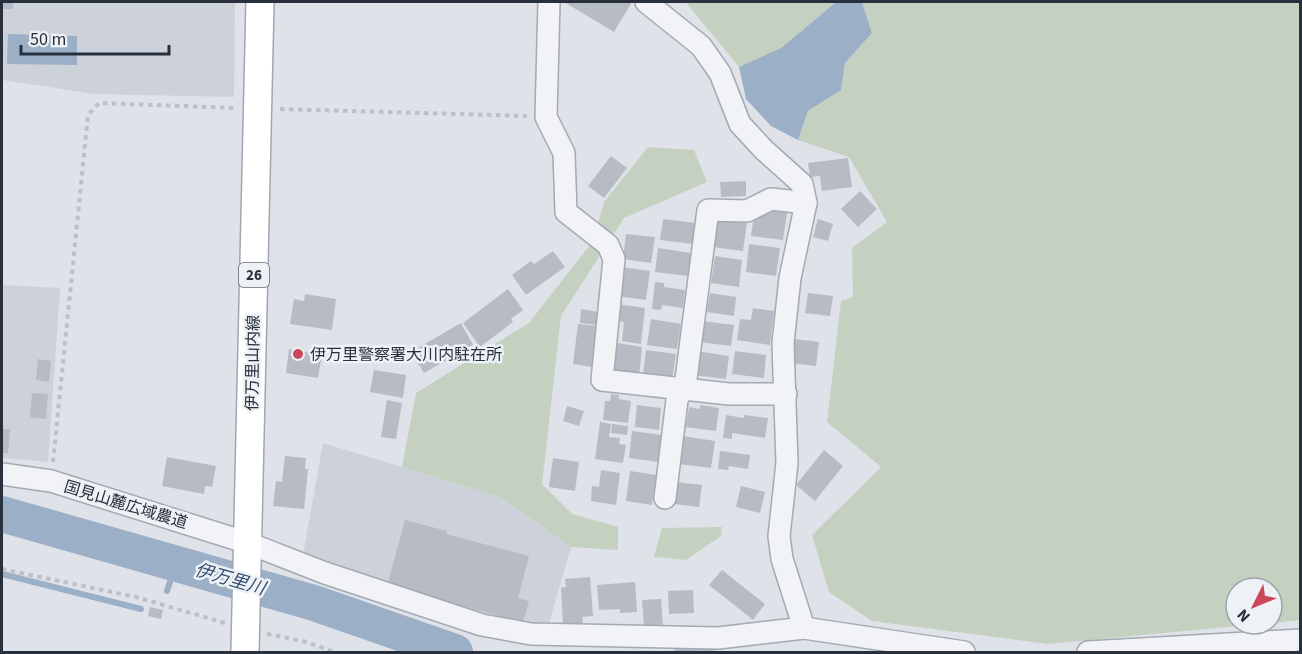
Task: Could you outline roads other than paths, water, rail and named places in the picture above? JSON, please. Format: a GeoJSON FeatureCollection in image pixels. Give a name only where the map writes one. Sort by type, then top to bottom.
{"type":"FeatureCollection","features":[{"type":"Feature","properties":{"kind":"main road","name":"伊万里山内線"},"geometry":{"type":"LineString","coordinates":[[246,635],[260,2]]}},
{"type":"Feature","properties":{"kind":"street"},"geometry":{"type":"LineString","coordinates":[[549,2],[546,117],[564,153],[566,212],[608,245],[614,259],[602,380],[729,394],[786,394]]}},
{"type":"Feature","properties":{"kind":"street"},"geometry":{"type":"LineString","coordinates":[[646,2],[701,46],[720,73],[740,124],[764,150],[802,184],[806,203],[790,278],[783,343],[787,463],[779,536],[782,559],[804,628]]}},
{"type":"Feature","properties":{"kind":"street"},"geometry":{"type":"LineString","coordinates":[[664,498],[677,400],[686,379],[708,210],[747,211],[771,199],[806,203]]}},
{"type":"Feature","properties":{"kind":"street","name":"国見山麓広域農道"},"geometry":{"type":"LineString","coordinates":[[2,474],[51,481],[482,625],[531,634],[718,638],[804,628],[964,652]]}},
{"type":"Feature","properties":{"kind":"street"},"geometry":{"type":"LineString","coordinates":[[1088,652],[1300,642]]}},
{"type":"Feature","properties":{"kind":"water"},"geometry":{"type":"Polygon","coordinates":[[[836,2],[862,2],[872,33],[845,63],[841,90],[808,111],[798,140],[771,126],[746,99],[739,67],[781,48],[836,2]]]}},
{"type":"Feature","properties":{"kind":"water"},"geometry":{"type":"Polygon","coordinates":[[[8,34],[77,36],[77,65],[7,64],[8,34]]]}},
{"type":"Feature","properties":{"kind":"waterway","name":"伊万里川"},"geometry":{"type":"LineString","coordinates":[[2,514],[314,603],[455,652]]}},
{"type":"Feature","properties":{"kind":"waterway"},"geometry":{"type":"LineString","coordinates":[[167,591],[176,564]]}},
{"type":"Feature","properties":{"kind":"waterway"},"geometry":{"type":"LineString","coordinates":[[2,574],[141,609]]}},
{"type":"Feature","properties":{"kind":"place","name":"伊万里警察署大川内駐在所"},"geometry":{"type":"Point","coordinates":[298,354]}}]}
